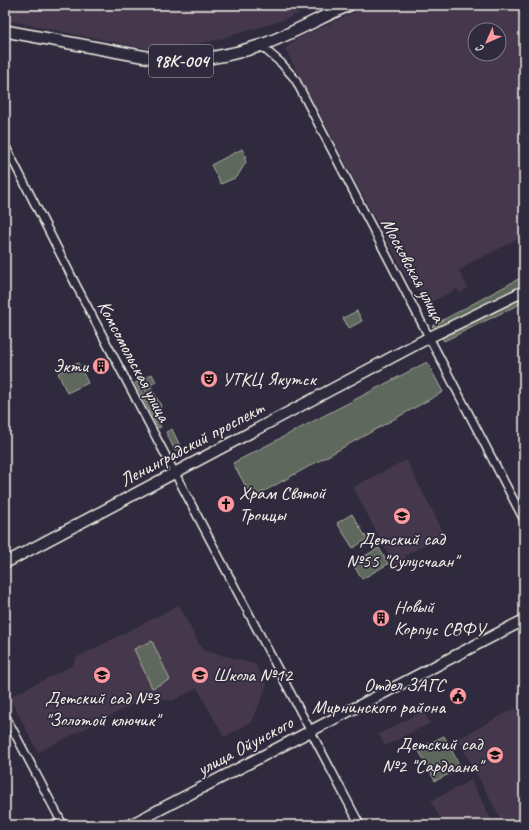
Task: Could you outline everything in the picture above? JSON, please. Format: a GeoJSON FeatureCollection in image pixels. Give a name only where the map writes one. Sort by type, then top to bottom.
{"type":"FeatureCollection","features":[{"type":"Feature","properties":{"kind":"main road","name":"98К-004"},"geometry":{"type":"LineString","coordinates":[[5,31],[168,61],[219,57],[260,45],[349,5]]}},
{"type":"Feature","properties":{"kind":"main road","name":"Ленинградский проспект"},"geometry":{"type":"LineString","coordinates":[[5,563],[430,337],[524,291]]}},
{"type":"Feature","properties":{"kind":"main road","name":"улица Ойунского"},"geometry":{"type":"LineString","coordinates":[[130,825],[524,620]]}},
{"type":"Feature","properties":{"kind":"street","name":"Московская улица"},"geometry":{"type":"LineString","coordinates":[[260,45],[281,63],[295,80],[524,520]]}},
{"type":"Feature","properties":{"kind":"street","name":"Комсомольская улица"},"geometry":{"type":"LineString","coordinates":[[5,145],[76,285],[360,825]]}},
{"type":"Feature","properties":{"kind":"street"},"geometry":{"type":"LineString","coordinates":[[5,715],[63,825]]}},
{"type":"Feature","properties":{"kind":"shaded area"},"geometry":{"type":"Polygon","coordinates":[[[5,5],[321,5],[280,21],[213,41],[159,51],[5,20],[5,5]]]}},
{"type":"Feature","properties":{"kind":"shaded area"},"geometry":{"type":"Polygon","coordinates":[[[370,5],[524,5],[524,236],[470,263],[459,271],[468,288],[460,293],[457,289],[431,302],[425,290],[417,291],[407,278],[285,49],[296,39],[370,5]]]}},
{"type":"Feature","properties":{"kind":"shaded area","name":"Детский сад №55 \"Сулусчаан\""},"geometry":{"type":"Polygon","coordinates":[[[406,460],[445,535],[405,555],[410,565],[397,571],[353,487],[406,460]]]}},
{"type":"Feature","properties":{"kind":"shaded area"},"geometry":{"type":"Polygon","coordinates":[[[179,605],[202,650],[255,664],[267,685],[252,722],[224,737],[197,688],[172,701],[150,696],[38,752],[9,697],[72,666],[76,658],[179,605]]]}},
{"type":"Feature","properties":{"kind":"shaded area","name":"Детский сад №2 \"Сардаана\""},"geometry":{"type":"Polygon","coordinates":[[[515,708],[524,724],[524,825],[504,825],[458,739],[515,708]]]}},
{"type":"Feature","properties":{"kind":"shaded area"},"geometry":{"type":"Polygon","coordinates":[[[423,711],[430,723],[385,746],[379,734],[423,711]]]}},
{"type":"Feature","properties":{"kind":"shaded area"},"geometry":{"type":"Polygon","coordinates":[[[471,780],[492,821],[485,825],[444,825],[431,801],[471,780]]]}},
{"type":"Feature","properties":{"kind":"green space"},"geometry":{"type":"Polygon","coordinates":[[[242,149],[246,157],[244,158],[246,162],[237,177],[221,184],[211,165],[242,149]]]}},
{"type":"Feature","properties":{"kind":"green space"},"geometry":{"type":"Polygon","coordinates":[[[524,276],[524,285],[439,329],[432,326],[524,276]]]}},
{"type":"Feature","properties":{"kind":"green space"},"geometry":{"type":"Polygon","coordinates":[[[524,296],[524,302],[444,341],[442,338],[524,296]]]}},
{"type":"Feature","properties":{"kind":"green space"},"geometry":{"type":"Polygon","coordinates":[[[357,311],[362,321],[349,328],[343,318],[357,311]]]}},
{"type":"Feature","properties":{"kind":"green space"},"geometry":{"type":"Polygon","coordinates":[[[427,362],[443,392],[252,498],[233,463],[427,362]]]}},
{"type":"Feature","properties":{"kind":"green space"},"geometry":{"type":"Polygon","coordinates":[[[78,363],[88,383],[67,393],[58,373],[78,363]]]}},
{"type":"Feature","properties":{"kind":"green space"},"geometry":{"type":"Polygon","coordinates":[[[152,374],[156,382],[150,385],[161,406],[157,414],[140,380],[152,374]]]}},
{"type":"Feature","properties":{"kind":"green space"},"geometry":{"type":"Polygon","coordinates":[[[138,381],[161,427],[158,428],[135,383],[138,381]]]}},
{"type":"Feature","properties":{"kind":"green space"},"geometry":{"type":"Polygon","coordinates":[[[172,429],[181,448],[175,451],[166,432],[172,429]]]}},
{"type":"Feature","properties":{"kind":"green space"},"geometry":{"type":"Polygon","coordinates":[[[352,514],[367,539],[353,548],[337,523],[352,514]]]}},
{"type":"Feature","properties":{"kind":"green space"},"geometry":{"type":"Polygon","coordinates":[[[379,548],[388,564],[362,579],[352,563],[379,548]]]}},
{"type":"Feature","properties":{"kind":"green space"},"geometry":{"type":"Polygon","coordinates":[[[152,641],[170,680],[152,688],[134,649],[152,641]]]}},
{"type":"Feature","properties":{"kind":"green space"},"geometry":{"type":"Polygon","coordinates":[[[444,736],[461,768],[435,781],[418,749],[444,736]]]}},
{"type":"Feature","properties":{"kind":"place","name":"Экти"},"geometry":{"type":"Point","coordinates":[101,366]}},
{"type":"Feature","properties":{"kind":"place","name":"УТКЦ Якутск"},"geometry":{"type":"Point","coordinates":[209,379]}},
{"type":"Feature","properties":{"kind":"place","name":"Храм Святой Троицы"},"geometry":{"type":"Point","coordinates":[226,504]}},
{"type":"Feature","properties":{"kind":"place","name":"Детский сад №55 \"Сулусчаан\""},"geometry":{"type":"Point","coordinates":[402,516]}},
{"type":"Feature","properties":{"kind":"place","name":"Новый Корпус СВФУ"},"geometry":{"type":"Point","coordinates":[381,618]}},
{"type":"Feature","properties":{"kind":"place","name":"Детский сад №3 \"Золотой ключик\""},"geometry":{"type":"Point","coordinates":[102,675]}},
{"type":"Feature","properties":{"kind":"place","name":"Школа №12"},"geometry":{"type":"Point","coordinates":[200,675]}},
{"type":"Feature","properties":{"kind":"place","name":"Отдел ЗАГС Мирнинского района"},"geometry":{"type":"Point","coordinates":[458,696]}},
{"type":"Feature","properties":{"kind":"place","name":"Детский сад №2 \"Сардаана\""},"geometry":{"type":"Point","coordinates":[495,755]}}]}
